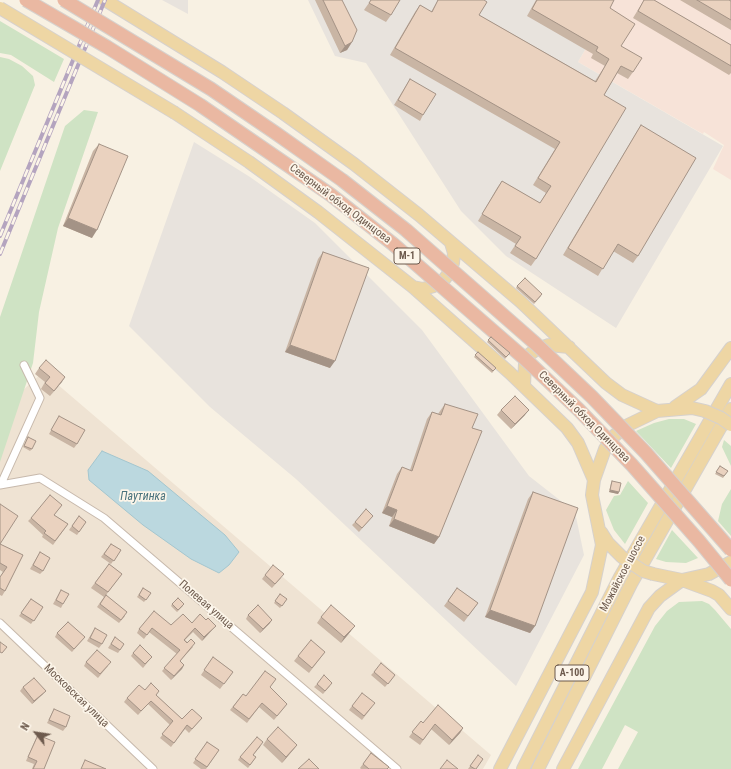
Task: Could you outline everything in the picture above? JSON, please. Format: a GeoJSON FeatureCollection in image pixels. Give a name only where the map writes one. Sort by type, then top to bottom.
{"type":"FeatureCollection","features":[{"type":"Feature","properties":{"kind":"highway","name":"Северный обход Одинцова"},"geometry":{"type":"LineString","coordinates":[[26,0],[107,47],[200,105],[324,191],[393,244],[524,358],[579,410],[632,465],[700,541],[731,580]]}},
{"type":"Feature","properties":{"kind":"highway","name":"Северный обход Одинцова"},"geometry":{"type":"LineString","coordinates":[[64,0],[204,85],[270,129],[342,180],[406,230],[536,344],[592,397],[646,453],[731,550]]}},
{"type":"Feature","properties":{"kind":"main road"},"geometry":{"type":"LineString","coordinates":[[105,0],[222,72],[283,113],[379,183],[420,215],[521,302],[620,394],[657,411]]}},
{"type":"Feature","properties":{"kind":"main road"},"geometry":{"type":"LineString","coordinates":[[0,8],[189,122],[249,162],[318,212],[413,287],[524,386],[567,428],[578,442],[594,480]]}},
{"type":"Feature","properties":{"kind":"main road"},"geometry":{"type":"LineString","coordinates":[[413,287],[423,289],[434,286],[443,281],[449,273],[453,263],[454,253],[451,243]]}},
{"type":"Feature","properties":{"kind":"main road"},"geometry":{"type":"LineString","coordinates":[[524,386],[524,368],[530,354],[544,346],[569,347]]}},
{"type":"Feature","properties":{"kind":"main road"},"geometry":{"type":"LineString","coordinates":[[673,408],[683,403],[701,389],[731,348]]}},
{"type":"Feature","properties":{"kind":"main road","name":"Можайское шоссе"},"geometry":{"type":"LineString","coordinates":[[523,769],[620,577],[731,384]]}},
{"type":"Feature","properties":{"kind":"main road"},"geometry":{"type":"LineString","coordinates":[[500,769],[592,592],[602,545],[592,495],[594,480],[605,449],[614,436],[640,418],[657,411],[673,408],[692,408],[705,411],[721,418],[731,425]]}},
{"type":"Feature","properties":{"kind":"main road","name":"Можайское шоссе"},"geometry":{"type":"LineString","coordinates":[[538,769],[631,584],[731,409]]}},
{"type":"Feature","properties":{"kind":"main road"},"geometry":{"type":"LineString","coordinates":[[600,529],[608,543],[622,557],[643,571],[682,580],[712,591],[719,595],[731,609]]}},
{"type":"Feature","properties":{"kind":"main road"},"geometry":{"type":"LineString","coordinates":[[563,769],[648,608],[660,596],[682,580],[709,574],[731,562]]}},
{"type":"Feature","properties":{"kind":"street"},"geometry":{"type":"LineString","coordinates":[[1,484],[16,455],[40,398],[24,365]]}},
{"type":"Feature","properties":{"kind":"street","name":"Полевая улица"},"geometry":{"type":"LineString","coordinates":[[1,484],[40,478],[104,518],[397,769]]}},
{"type":"Feature","properties":{"kind":"street","name":"Московская улица"},"geometry":{"type":"LineString","coordinates":[[0,623],[153,769]]}},
{"type":"Feature","properties":{"kind":"shaded area"},"geometry":{"type":"Polygon","coordinates":[[[162,0],[188,0],[188,14],[162,0]]]}},
{"type":"Feature","properties":{"kind":"shaded area"},"geometry":{"type":"Polygon","coordinates":[[[308,0],[614,0],[578,62],[723,146],[616,328],[506,256],[461,211],[366,63],[335,56],[308,0]]]}},
{"type":"Feature","properties":{"kind":"shaded area"},"geometry":{"type":"Polygon","coordinates":[[[614,0],[721,0],[731,5],[731,180],[713,169],[724,145],[704,132],[703,134],[578,62],[614,0]]]}},
{"type":"Feature","properties":{"kind":"shaded area"},"geometry":{"type":"Polygon","coordinates":[[[194,142],[250,177],[315,223],[422,330],[529,476],[575,512],[584,555],[516,686],[296,479],[210,407],[129,326],[194,142]]]}},
{"type":"Feature","properties":{"kind":"shaded area"},"geometry":{"type":"Polygon","coordinates":[[[43,372],[491,755],[483,769],[0,769],[0,411],[43,372]]]}},
{"type":"Feature","properties":{"kind":"green space"},"geometry":{"type":"Polygon","coordinates":[[[0,21],[64,59],[54,82],[11,55],[0,53],[0,21]]]}},
{"type":"Feature","properties":{"kind":"green space"},"geometry":{"type":"Polygon","coordinates":[[[0,57],[9,59],[22,66],[33,76],[35,85],[0,171],[0,57]]]}},
{"type":"Feature","properties":{"kind":"green space"},"geometry":{"type":"Polygon","coordinates":[[[84,110],[98,112],[58,228],[39,312],[33,363],[0,462],[0,317],[65,126],[84,110]]]}},
{"type":"Feature","properties":{"kind":"green space"},"geometry":{"type":"Polygon","coordinates":[[[669,419],[684,419],[696,424],[671,468],[636,431],[654,423],[669,419]]]}},
{"type":"Feature","properties":{"kind":"green space"},"geometry":{"type":"Polygon","coordinates":[[[724,440],[731,446],[731,466],[722,447],[724,440]]]}},
{"type":"Feature","properties":{"kind":"green space"},"geometry":{"type":"Polygon","coordinates":[[[628,481],[648,503],[625,544],[614,530],[606,510],[614,496],[620,495],[628,481]]]}},
{"type":"Feature","properties":{"kind":"green space"},"geometry":{"type":"Polygon","coordinates":[[[731,489],[731,536],[718,521],[722,504],[731,489]]]}},
{"type":"Feature","properties":{"kind":"green space"},"geometry":{"type":"Polygon","coordinates":[[[672,530],[698,558],[686,563],[666,562],[656,559],[672,530]]]}},
{"type":"Feature","properties":{"kind":"green space"},"geometry":{"type":"Polygon","coordinates":[[[702,601],[709,604],[731,629],[731,769],[618,769],[638,732],[625,725],[602,769],[578,769],[655,626],[667,611],[679,602],[702,601]]]}},
{"type":"Feature","properties":{"kind":"water","name":"Паутинка"},"geometry":{"type":"Polygon","coordinates":[[[102,451],[148,471],[225,535],[239,552],[229,565],[219,573],[191,559],[143,525],[89,480],[88,470],[102,451]]]}},
{"type":"Feature","properties":{"kind":"building"},"geometry":{"type":"Polygon","coordinates":[[[323,0],[342,0],[357,30],[352,42],[345,46],[323,0]]]}},
{"type":"Feature","properties":{"kind":"building"},"geometry":{"type":"Polygon","coordinates":[[[371,0],[400,0],[391,15],[369,3],[371,0]]]}},
{"type":"Feature","properties":{"kind":"building"},"geometry":{"type":"Polygon","coordinates":[[[438,0],[484,0],[487,2],[479,15],[596,82],[609,59],[596,51],[598,47],[532,9],[537,0],[614,0],[610,8],[635,24],[621,46],[642,58],[633,72],[621,66],[604,95],[626,108],[536,259],[515,246],[521,237],[482,214],[502,181],[540,203],[551,186],[538,178],[560,142],[395,48],[420,5],[432,12],[438,0]]]}},
{"type":"Feature","properties":{"kind":"building"},"geometry":{"type":"Polygon","coordinates":[[[644,0],[654,0],[731,45],[731,66],[638,11],[644,0]]]}},
{"type":"Feature","properties":{"kind":"building"},"geometry":{"type":"Polygon","coordinates":[[[697,0],[731,1],[731,20],[697,0]]]}},
{"type":"Feature","properties":{"kind":"building"},"geometry":{"type":"Polygon","coordinates":[[[410,79],[436,94],[423,115],[398,100],[410,79]]]}},
{"type":"Feature","properties":{"kind":"building"},"geometry":{"type":"Polygon","coordinates":[[[641,125],[696,158],[638,256],[618,244],[603,269],[568,248],[641,125]]]}},
{"type":"Feature","properties":{"kind":"building"},"geometry":{"type":"Polygon","coordinates":[[[99,144],[128,156],[97,230],[68,218],[99,144]]]}},
{"type":"Feature","properties":{"kind":"building"},"geometry":{"type":"Polygon","coordinates":[[[323,252],[369,268],[335,361],[290,345],[323,252]]]}},
{"type":"Feature","properties":{"kind":"building"},"geometry":{"type":"Polygon","coordinates":[[[525,278],[542,294],[535,302],[517,286],[525,278]]]}},
{"type":"Feature","properties":{"kind":"building"},"geometry":{"type":"Polygon","coordinates":[[[491,337],[510,353],[506,357],[488,340],[491,337]]]}},
{"type":"Feature","properties":{"kind":"building"},"geometry":{"type":"Polygon","coordinates":[[[478,352],[496,368],[493,371],[475,355],[478,352]]]}},
{"type":"Feature","properties":{"kind":"building"},"geometry":{"type":"Polygon","coordinates":[[[46,360],[65,377],[54,391],[45,383],[50,377],[39,368],[46,360]]]}},
{"type":"Feature","properties":{"kind":"building"},"geometry":{"type":"Polygon","coordinates":[[[515,396],[529,410],[515,424],[501,410],[515,396]]]}},
{"type":"Feature","properties":{"kind":"building"},"geometry":{"type":"Polygon","coordinates":[[[445,404],[478,414],[472,428],[482,431],[439,537],[394,519],[397,510],[387,506],[402,467],[412,471],[432,412],[441,415],[445,404]]]}},
{"type":"Feature","properties":{"kind":"building"},"geometry":{"type":"Polygon","coordinates":[[[59,416],[85,430],[77,444],[51,430],[59,416]]]}},
{"type":"Feature","properties":{"kind":"building"},"geometry":{"type":"Polygon","coordinates":[[[28,437],[36,441],[32,449],[24,446],[28,437]]]}},
{"type":"Feature","properties":{"kind":"building"},"geometry":{"type":"Polygon","coordinates":[[[720,466],[728,471],[724,476],[716,472],[720,466]]]}},
{"type":"Feature","properties":{"kind":"building"},"geometry":{"type":"Polygon","coordinates":[[[612,481],[621,483],[619,492],[610,490],[612,481]]]}},
{"type":"Feature","properties":{"kind":"building"},"geometry":{"type":"Polygon","coordinates":[[[533,492],[578,508],[535,626],[490,610],[533,492]]]}},
{"type":"Feature","properties":{"kind":"building"},"geometry":{"type":"Polygon","coordinates":[[[50,495],[62,505],[54,515],[68,524],[55,541],[44,533],[46,531],[31,518],[50,495]]]}},
{"type":"Feature","properties":{"kind":"building"},"geometry":{"type":"Polygon","coordinates":[[[0,504],[18,516],[0,544],[0,504]]]}},
{"type":"Feature","properties":{"kind":"building"},"geometry":{"type":"Polygon","coordinates":[[[366,509],[373,516],[362,528],[355,522],[366,509]]]}},
{"type":"Feature","properties":{"kind":"building"},"geometry":{"type":"Polygon","coordinates":[[[79,516],[86,522],[79,532],[72,526],[79,516]]]}},
{"type":"Feature","properties":{"kind":"building"},"geometry":{"type":"Polygon","coordinates":[[[0,544],[23,555],[5,591],[0,588],[0,577],[7,567],[0,563],[0,544]]]}},
{"type":"Feature","properties":{"kind":"building"},"geometry":{"type":"Polygon","coordinates":[[[111,544],[121,550],[114,561],[104,554],[111,544]]]}},
{"type":"Feature","properties":{"kind":"building"},"geometry":{"type":"Polygon","coordinates":[[[40,552],[50,558],[43,571],[33,565],[40,552]]]}},
{"type":"Feature","properties":{"kind":"building"},"geometry":{"type":"Polygon","coordinates":[[[109,564],[122,574],[108,592],[95,583],[109,564]]]}},
{"type":"Feature","properties":{"kind":"building"},"geometry":{"type":"Polygon","coordinates":[[[273,565],[284,574],[275,584],[265,575],[273,565]]]}},
{"type":"Feature","properties":{"kind":"building"},"geometry":{"type":"Polygon","coordinates":[[[143,588],[151,593],[146,600],[139,595],[143,588]]]}},
{"type":"Feature","properties":{"kind":"building"},"geometry":{"type":"Polygon","coordinates":[[[457,588],[478,603],[468,616],[448,601],[457,588]]]}},
{"type":"Feature","properties":{"kind":"building"},"geometry":{"type":"Polygon","coordinates":[[[61,590],[69,594],[63,604],[56,600],[61,590]]]}},
{"type":"Feature","properties":{"kind":"building"},"geometry":{"type":"Polygon","coordinates":[[[280,594],[287,599],[282,606],[275,601],[280,594]]]}},
{"type":"Feature","properties":{"kind":"building"},"geometry":{"type":"Polygon","coordinates":[[[106,595],[127,612],[121,620],[100,604],[106,595]]]}},
{"type":"Feature","properties":{"kind":"building"},"geometry":{"type":"Polygon","coordinates":[[[178,598],[184,604],[178,610],[172,604],[178,598]]]}},
{"type":"Feature","properties":{"kind":"building"},"geometry":{"type":"Polygon","coordinates":[[[31,599],[43,607],[34,621],[21,613],[31,599]]]}},
{"type":"Feature","properties":{"kind":"building"},"geometry":{"type":"Polygon","coordinates":[[[258,605],[272,620],[263,629],[248,615],[258,605]]]}},
{"type":"Feature","properties":{"kind":"building"},"geometry":{"type":"Polygon","coordinates":[[[331,605],[355,626],[344,637],[321,617],[331,605]]]}},
{"type":"Feature","properties":{"kind":"building"},"geometry":{"type":"Polygon","coordinates":[[[154,611],[171,625],[183,614],[192,623],[200,614],[206,620],[208,618],[216,626],[204,637],[195,628],[184,640],[187,643],[191,639],[195,643],[180,661],[184,665],[174,676],[164,668],[180,650],[152,628],[147,635],[139,629],[154,611]]]}},
{"type":"Feature","properties":{"kind":"building"},"geometry":{"type":"Polygon","coordinates":[[[68,622],[85,637],[74,649],[57,633],[68,622]]]}},
{"type":"Feature","properties":{"kind":"building"},"geometry":{"type":"Polygon","coordinates":[[[95,628],[107,635],[102,644],[90,638],[95,628]]]}},
{"type":"Feature","properties":{"kind":"building"},"geometry":{"type":"Polygon","coordinates":[[[115,637],[124,644],[120,650],[111,644],[115,637]]]}},
{"type":"Feature","properties":{"kind":"building"},"geometry":{"type":"Polygon","coordinates":[[[311,640],[325,652],[312,668],[298,656],[311,640]]]}},
{"type":"Feature","properties":{"kind":"building"},"geometry":{"type":"Polygon","coordinates":[[[0,642],[7,647],[2,653],[0,652],[0,642]]]}},
{"type":"Feature","properties":{"kind":"building"},"geometry":{"type":"Polygon","coordinates":[[[140,645],[152,657],[145,664],[133,653],[140,645]]]}},
{"type":"Feature","properties":{"kind":"building"},"geometry":{"type":"Polygon","coordinates":[[[97,650],[111,662],[100,674],[86,662],[97,650]]]}},
{"type":"Feature","properties":{"kind":"building"},"geometry":{"type":"Polygon","coordinates":[[[213,657],[233,672],[224,684],[204,670],[213,657]]]}},
{"type":"Feature","properties":{"kind":"building"},"geometry":{"type":"Polygon","coordinates":[[[381,663],[395,675],[388,684],[374,672],[381,663]]]}},
{"type":"Feature","properties":{"kind":"building"},"geometry":{"type":"Polygon","coordinates":[[[265,671],[276,679],[270,687],[287,704],[277,716],[262,703],[249,719],[233,707],[243,694],[246,696],[265,671]]]}},
{"type":"Feature","properties":{"kind":"building"},"geometry":{"type":"Polygon","coordinates":[[[324,675],[332,683],[325,691],[317,684],[324,675]]]}},
{"type":"Feature","properties":{"kind":"building"},"geometry":{"type":"Polygon","coordinates":[[[34,678],[46,691],[34,701],[23,687],[34,678]]]}},
{"type":"Feature","properties":{"kind":"building"},"geometry":{"type":"Polygon","coordinates":[[[151,683],[159,691],[156,695],[182,719],[192,709],[202,718],[192,729],[187,725],[174,743],[162,734],[173,721],[151,701],[141,711],[127,698],[139,685],[145,690],[151,683]]]}},
{"type":"Feature","properties":{"kind":"building"},"geometry":{"type":"Polygon","coordinates":[[[362,693],[375,703],[364,716],[352,706],[362,693]]]}},
{"type":"Feature","properties":{"kind":"building"},"geometry":{"type":"Polygon","coordinates":[[[438,705],[463,728],[452,740],[435,724],[423,740],[412,732],[421,721],[423,723],[438,705]]]}},
{"type":"Feature","properties":{"kind":"building"},"geometry":{"type":"Polygon","coordinates":[[[54,709],[70,716],[66,727],[49,720],[54,709]]]}},
{"type":"Feature","properties":{"kind":"building"},"geometry":{"type":"Polygon","coordinates":[[[278,727],[297,745],[286,757],[267,739],[278,727]]]}},
{"type":"Feature","properties":{"kind":"building"},"geometry":{"type":"Polygon","coordinates":[[[38,735],[55,742],[44,769],[33,769],[37,761],[28,757],[38,735]]]}},
{"type":"Feature","properties":{"kind":"building"},"geometry":{"type":"Polygon","coordinates":[[[257,737],[263,742],[253,755],[256,757],[250,765],[240,757],[257,737]]]}},
{"type":"Feature","properties":{"kind":"building"},"geometry":{"type":"Polygon","coordinates":[[[207,742],[219,750],[207,767],[195,759],[207,742]]]}},
{"type":"Feature","properties":{"kind":"building"},"geometry":{"type":"Polygon","coordinates":[[[371,753],[389,767],[387,769],[369,769],[363,764],[371,753]]]}},
{"type":"Feature","properties":{"kind":"building"},"geometry":{"type":"Polygon","coordinates":[[[478,755],[483,759],[475,769],[470,766],[478,755]]]}},
{"type":"Feature","properties":{"kind":"building"},"geometry":{"type":"Polygon","coordinates":[[[309,759],[319,769],[298,769],[309,759]]]}},
{"type":"Feature","properties":{"kind":"building"},"geometry":{"type":"Polygon","coordinates":[[[85,760],[106,769],[81,769],[85,760]]]}},
{"type":"Feature","properties":{"kind":"building"},"geometry":{"type":"Polygon","coordinates":[[[447,760],[458,769],[440,769],[447,760]]]}},
{"type":"Feature","properties":{"kind":"railway"},"geometry":{"type":"LineString","coordinates":[[0,236],[98,0]]}},
{"type":"Feature","properties":{"kind":"railway"},"geometry":{"type":"LineString","coordinates":[[0,254],[105,0]]}}]}
